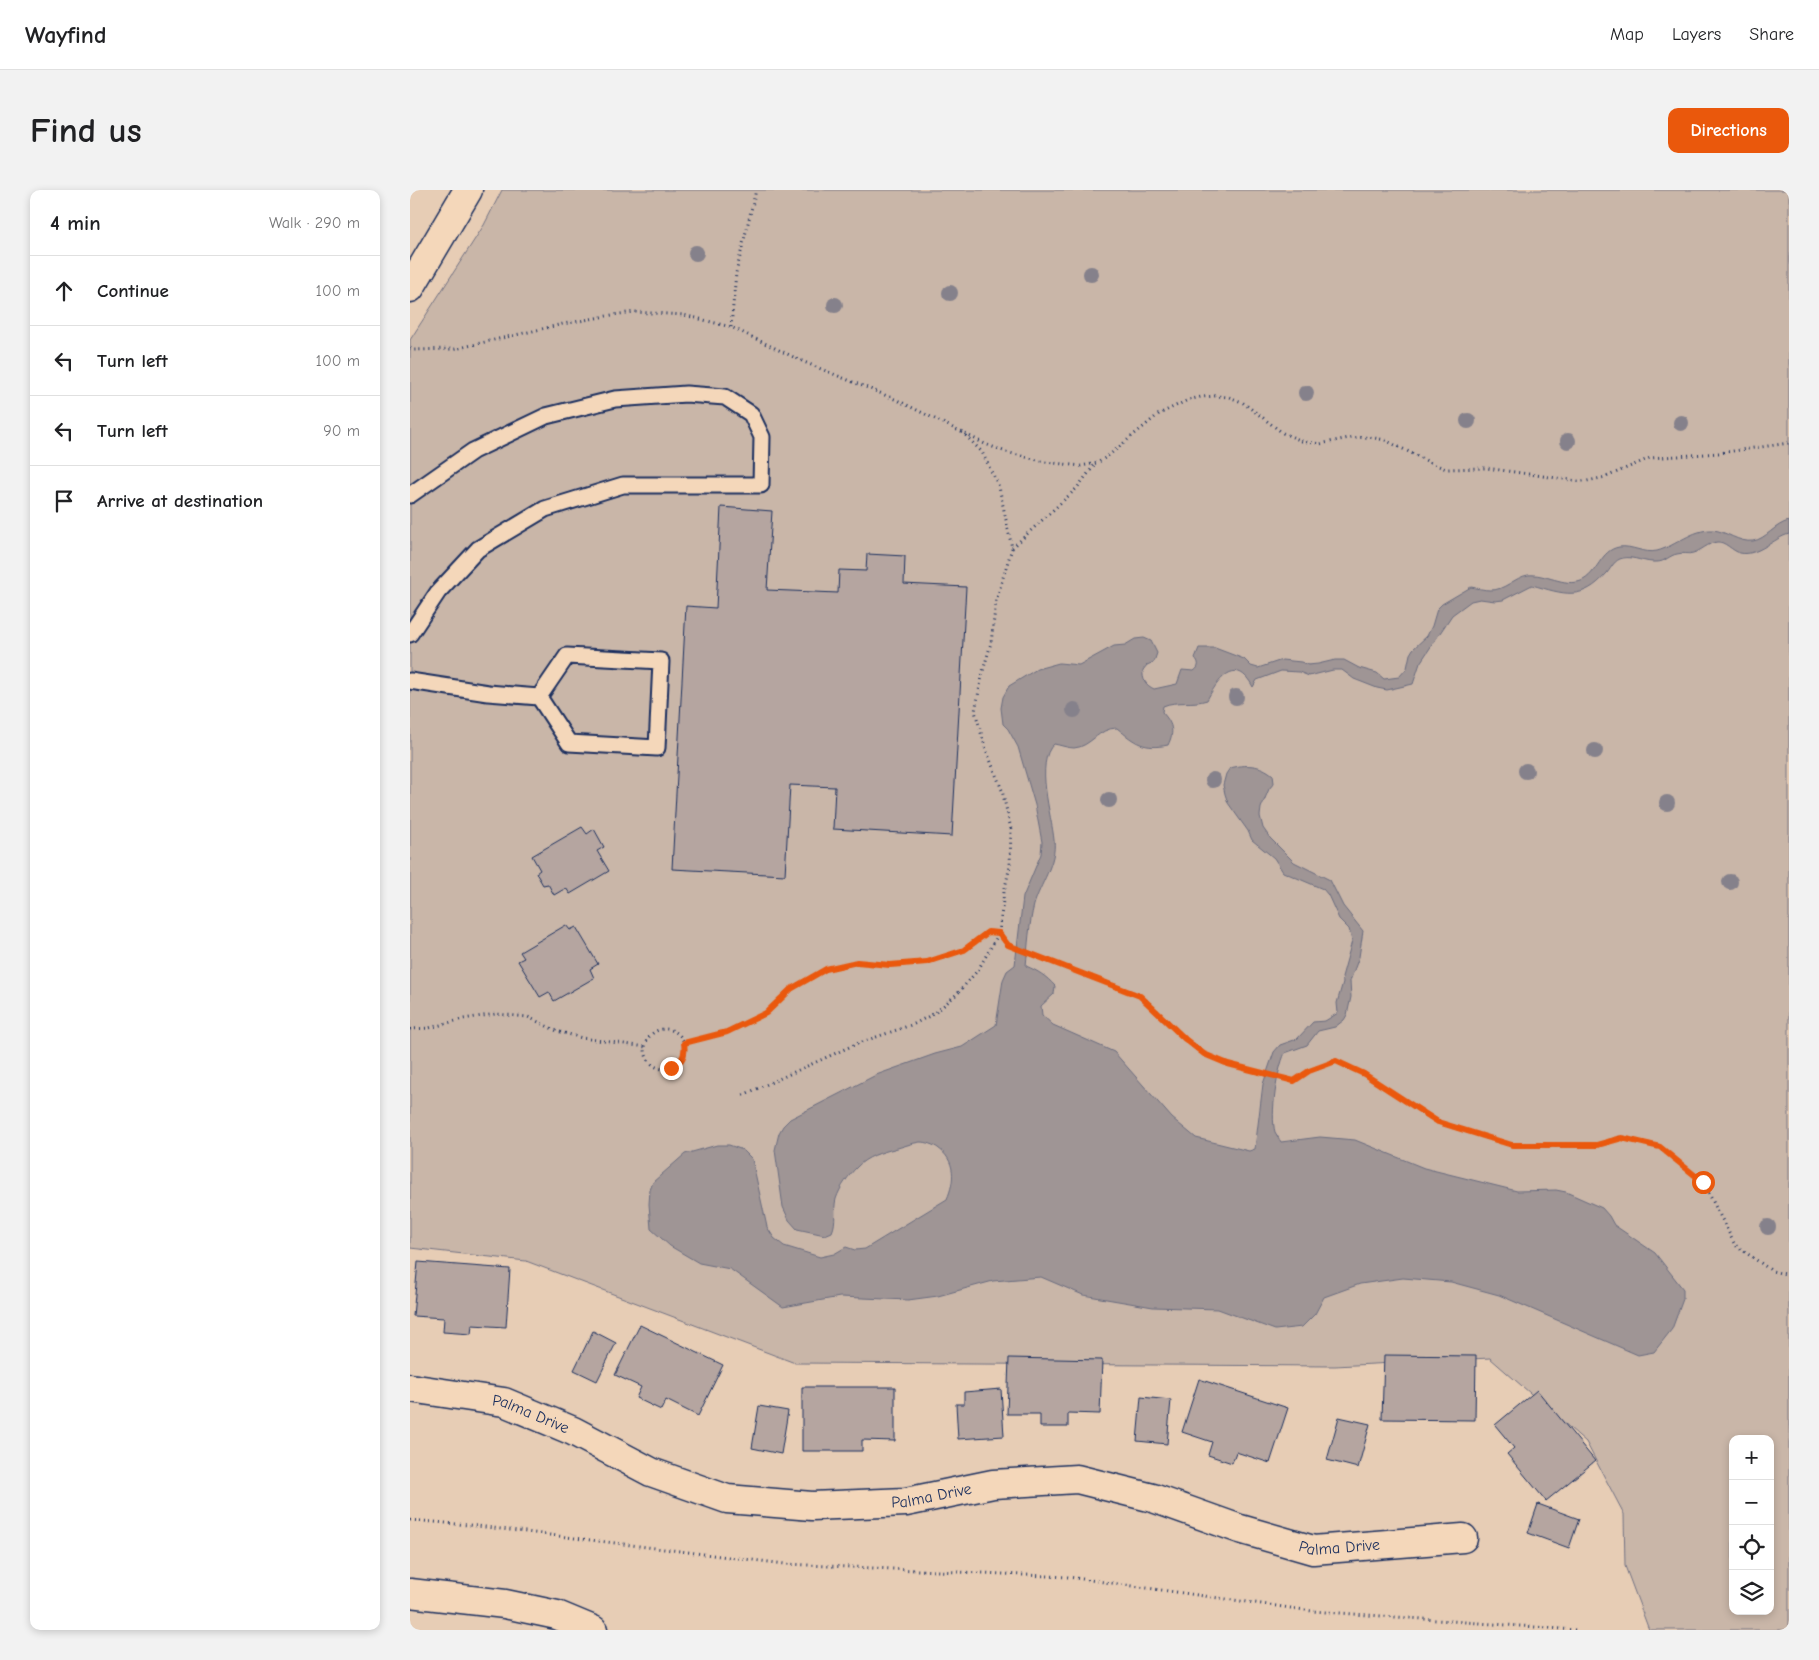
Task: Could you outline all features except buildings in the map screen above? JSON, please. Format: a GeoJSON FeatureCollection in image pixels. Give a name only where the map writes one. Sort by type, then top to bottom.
{"type":"FeatureCollection","features":[{"type":"Feature","properties":{"kind":"street"},"geometry":{"type":"LineString","coordinates":[[410,288],[468,190]]}},
{"type":"Feature","properties":{"kind":"street","name":"Palma Drive"},"geometry":{"type":"LineString","coordinates":[[410,1388],[504,1402],[573,1431],[651,1472],[727,1499],[812,1506],[906,1502],[993,1484],[1077,1479],[1153,1498],[1240,1529],[1313,1550],[1463,1538]]}},
{"type":"Feature","properties":{"kind":"street"},"geometry":{"type":"LineString","coordinates":[[410,1593],[505,1604],[557,1615],[593,1630]]}},
{"type":"Feature","properties":{"kind":"lane"},"geometry":{"type":"LineString","coordinates":[[410,495],[473,451],[546,416],[615,399],[686,394],[725,398],[751,414],[762,437],[761,485],[623,485],[545,509],[478,549],[438,592],[416,612],[410,634]]}},
{"type":"Feature","properties":{"kind":"lane"},"geometry":{"type":"LineString","coordinates":[[567,656],[661,661],[657,748],[569,743],[539,697],[567,656]]}},
{"type":"Feature","properties":{"kind":"lane"},"geometry":{"type":"LineString","coordinates":[[410,681],[488,693],[539,697]]}},
{"type":"Feature","properties":{"kind":"path"},"geometry":{"type":"LineString","coordinates":[[730,327],[736,273],[756,190]]}},
{"type":"Feature","properties":{"kind":"path"},"geometry":{"type":"LineString","coordinates":[[410,348],[413,350],[455,350],[563,324],[635,312],[684,315],[730,327],[797,359],[897,400],[985,444],[1026,458],[1062,465],[1081,466],[1097,462],[1108,456],[1159,414],[1188,400],[1216,396],[1229,397],[1242,402],[1283,433],[1302,441],[1320,444],[1349,438],[1369,437],[1385,440],[1446,469],[1493,469],[1578,481],[1606,477],[1650,458],[1719,453],[1789,443]]}},
{"type":"Feature","properties":{"kind":"path"},"geometry":{"type":"LineString","coordinates":[[741,1096],[856,1044],[914,1024],[935,1014],[978,970],[999,933],[1004,892],[1010,866],[1011,829],[1002,790],[985,747],[975,711],[990,643],[996,601],[1012,548],[999,487],[982,452],[960,430]]}},
{"type":"Feature","properties":{"kind":"path"},"geometry":{"type":"LineString","coordinates":[[1012,548],[1077,488],[1097,462]]}},
{"type":"Feature","properties":{"kind":"path"},"geometry":{"type":"LineString","coordinates":[[684,1043],[727,1032],[766,1013],[791,989],[826,969],[857,962],[890,965],[927,962],[964,950],[988,932],[999,933],[1008,945],[1031,952],[1140,996],[1185,1039],[1204,1054],[1228,1064],[1294,1081],[1309,1071],[1336,1061],[1364,1074],[1438,1122],[1512,1145],[1597,1145],[1622,1138],[1660,1147],[1703,1182],[1735,1244],[1772,1271],[1789,1275]]}},
{"type":"Feature","properties":{"kind":"path"},"geometry":{"type":"LineString","coordinates":[[410,1029],[429,1028],[463,1019],[496,1014],[528,1017],[557,1031],[582,1038],[646,1048]]}},
{"type":"Feature","properties":{"kind":"path"},"geometry":{"type":"LineString","coordinates":[[665,1030],[676,1033],[684,1043],[685,1052],[677,1065],[671,1068],[656,1067],[647,1057],[646,1048],[647,1041],[653,1034],[665,1030]]}},
{"type":"Feature","properties":{"kind":"path"},"geometry":{"type":"LineString","coordinates":[[410,1520],[785,1564],[1068,1578],[1312,1611],[1576,1630]]}},
{"type":"Feature","properties":{"kind":"shaded area"},"geometry":{"type":"Polygon","coordinates":[[[502,190],[1789,190],[1789,1630],[1649,1630],[1625,1566],[1624,1514],[1586,1442],[1490,1358],[1335,1366],[795,1363],[526,1261],[410,1248],[410,340],[484,225],[502,190]]]}},
{"type":"Feature","properties":{"kind":"shaded area"},"geometry":{"type":"Polygon","coordinates":[[[1789,521],[1789,534],[1753,552],[1740,553],[1723,543],[1717,542],[1691,554],[1681,553],[1660,562],[1623,558],[1615,562],[1598,582],[1581,592],[1563,593],[1532,585],[1503,600],[1480,599],[1471,601],[1452,615],[1420,663],[1413,684],[1387,690],[1354,679],[1342,670],[1333,670],[1309,676],[1299,672],[1281,671],[1257,680],[1253,687],[1247,678],[1240,673],[1234,672],[1222,678],[1207,700],[1163,706],[1162,712],[1168,720],[1172,731],[1168,745],[1146,746],[1129,738],[1117,728],[1110,729],[1080,747],[1072,748],[1054,744],[1048,752],[1045,763],[1046,790],[1053,830],[1054,849],[1051,865],[1034,905],[1026,966],[1042,974],[1055,986],[1054,994],[1041,1006],[1042,1015],[1053,1025],[1114,1052],[1172,1118],[1196,1138],[1249,1151],[1255,1149],[1263,1084],[1274,1052],[1280,1045],[1297,1039],[1313,1022],[1325,1021],[1338,1013],[1337,1003],[1343,982],[1342,977],[1352,941],[1349,929],[1339,919],[1328,895],[1323,889],[1283,872],[1274,858],[1252,840],[1248,831],[1228,803],[1223,785],[1230,768],[1253,766],[1268,771],[1273,775],[1274,783],[1269,789],[1261,808],[1260,816],[1263,828],[1270,838],[1294,862],[1330,880],[1343,906],[1363,931],[1359,957],[1350,981],[1351,997],[1344,1020],[1335,1027],[1318,1031],[1307,1045],[1285,1053],[1279,1070],[1273,1114],[1275,1132],[1281,1142],[1320,1137],[1355,1140],[1424,1168],[1517,1191],[1556,1190],[1566,1192],[1602,1208],[1614,1225],[1655,1253],[1683,1289],[1683,1299],[1672,1329],[1654,1352],[1638,1355],[1499,1295],[1451,1282],[1403,1278],[1360,1284],[1324,1297],[1315,1314],[1302,1327],[1275,1330],[1218,1309],[1153,1307],[1083,1295],[1041,1277],[993,1281],[938,1296],[908,1300],[840,1297],[783,1307],[730,1269],[699,1263],[670,1246],[651,1229],[649,1204],[650,1190],[653,1182],[685,1154],[717,1145],[729,1145],[743,1150],[752,1159],[767,1227],[774,1238],[784,1246],[820,1257],[834,1254],[846,1247],[855,1250],[865,1249],[947,1199],[952,1185],[951,1165],[944,1153],[938,1148],[920,1142],[874,1155],[854,1170],[842,1186],[836,1199],[832,1232],[825,1235],[797,1229],[789,1220],[783,1207],[775,1150],[779,1133],[790,1119],[876,1075],[935,1054],[962,1047],[996,1025],[1003,980],[1007,971],[1015,965],[1023,897],[1041,854],[1042,842],[1035,805],[1018,747],[1003,724],[1001,708],[1003,697],[1009,686],[1037,669],[1059,663],[1079,665],[1114,646],[1125,645],[1135,639],[1144,638],[1151,641],[1157,653],[1154,662],[1147,665],[1143,670],[1145,682],[1154,689],[1177,684],[1182,670],[1194,671],[1198,665],[1195,658],[1199,648],[1215,648],[1244,659],[1251,666],[1258,668],[1282,660],[1301,662],[1308,665],[1344,660],[1359,668],[1377,673],[1384,679],[1399,677],[1407,668],[1413,649],[1427,636],[1437,609],[1471,587],[1495,590],[1528,575],[1568,582],[1581,581],[1587,578],[1607,553],[1619,547],[1652,552],[1664,549],[1705,530],[1723,532],[1743,540],[1753,541],[1758,540],[1779,525],[1789,521]]]}},
{"type":"Feature","properties":{"kind":"route"},"geometry":{"type":"LineString","coordinates":[[671,1068],[677,1065],[683,1058],[685,1052],[684,1043],[727,1032],[766,1013],[791,989],[826,969],[857,962],[890,965],[927,962],[964,950],[988,932],[999,933],[1008,945],[1031,952],[1140,996],[1159,1012],[1185,1039],[1204,1054],[1228,1064],[1294,1081],[1309,1071],[1336,1061],[1364,1074],[1438,1122],[1512,1145],[1597,1145],[1622,1138],[1660,1147],[1703,1182]]}}]}
